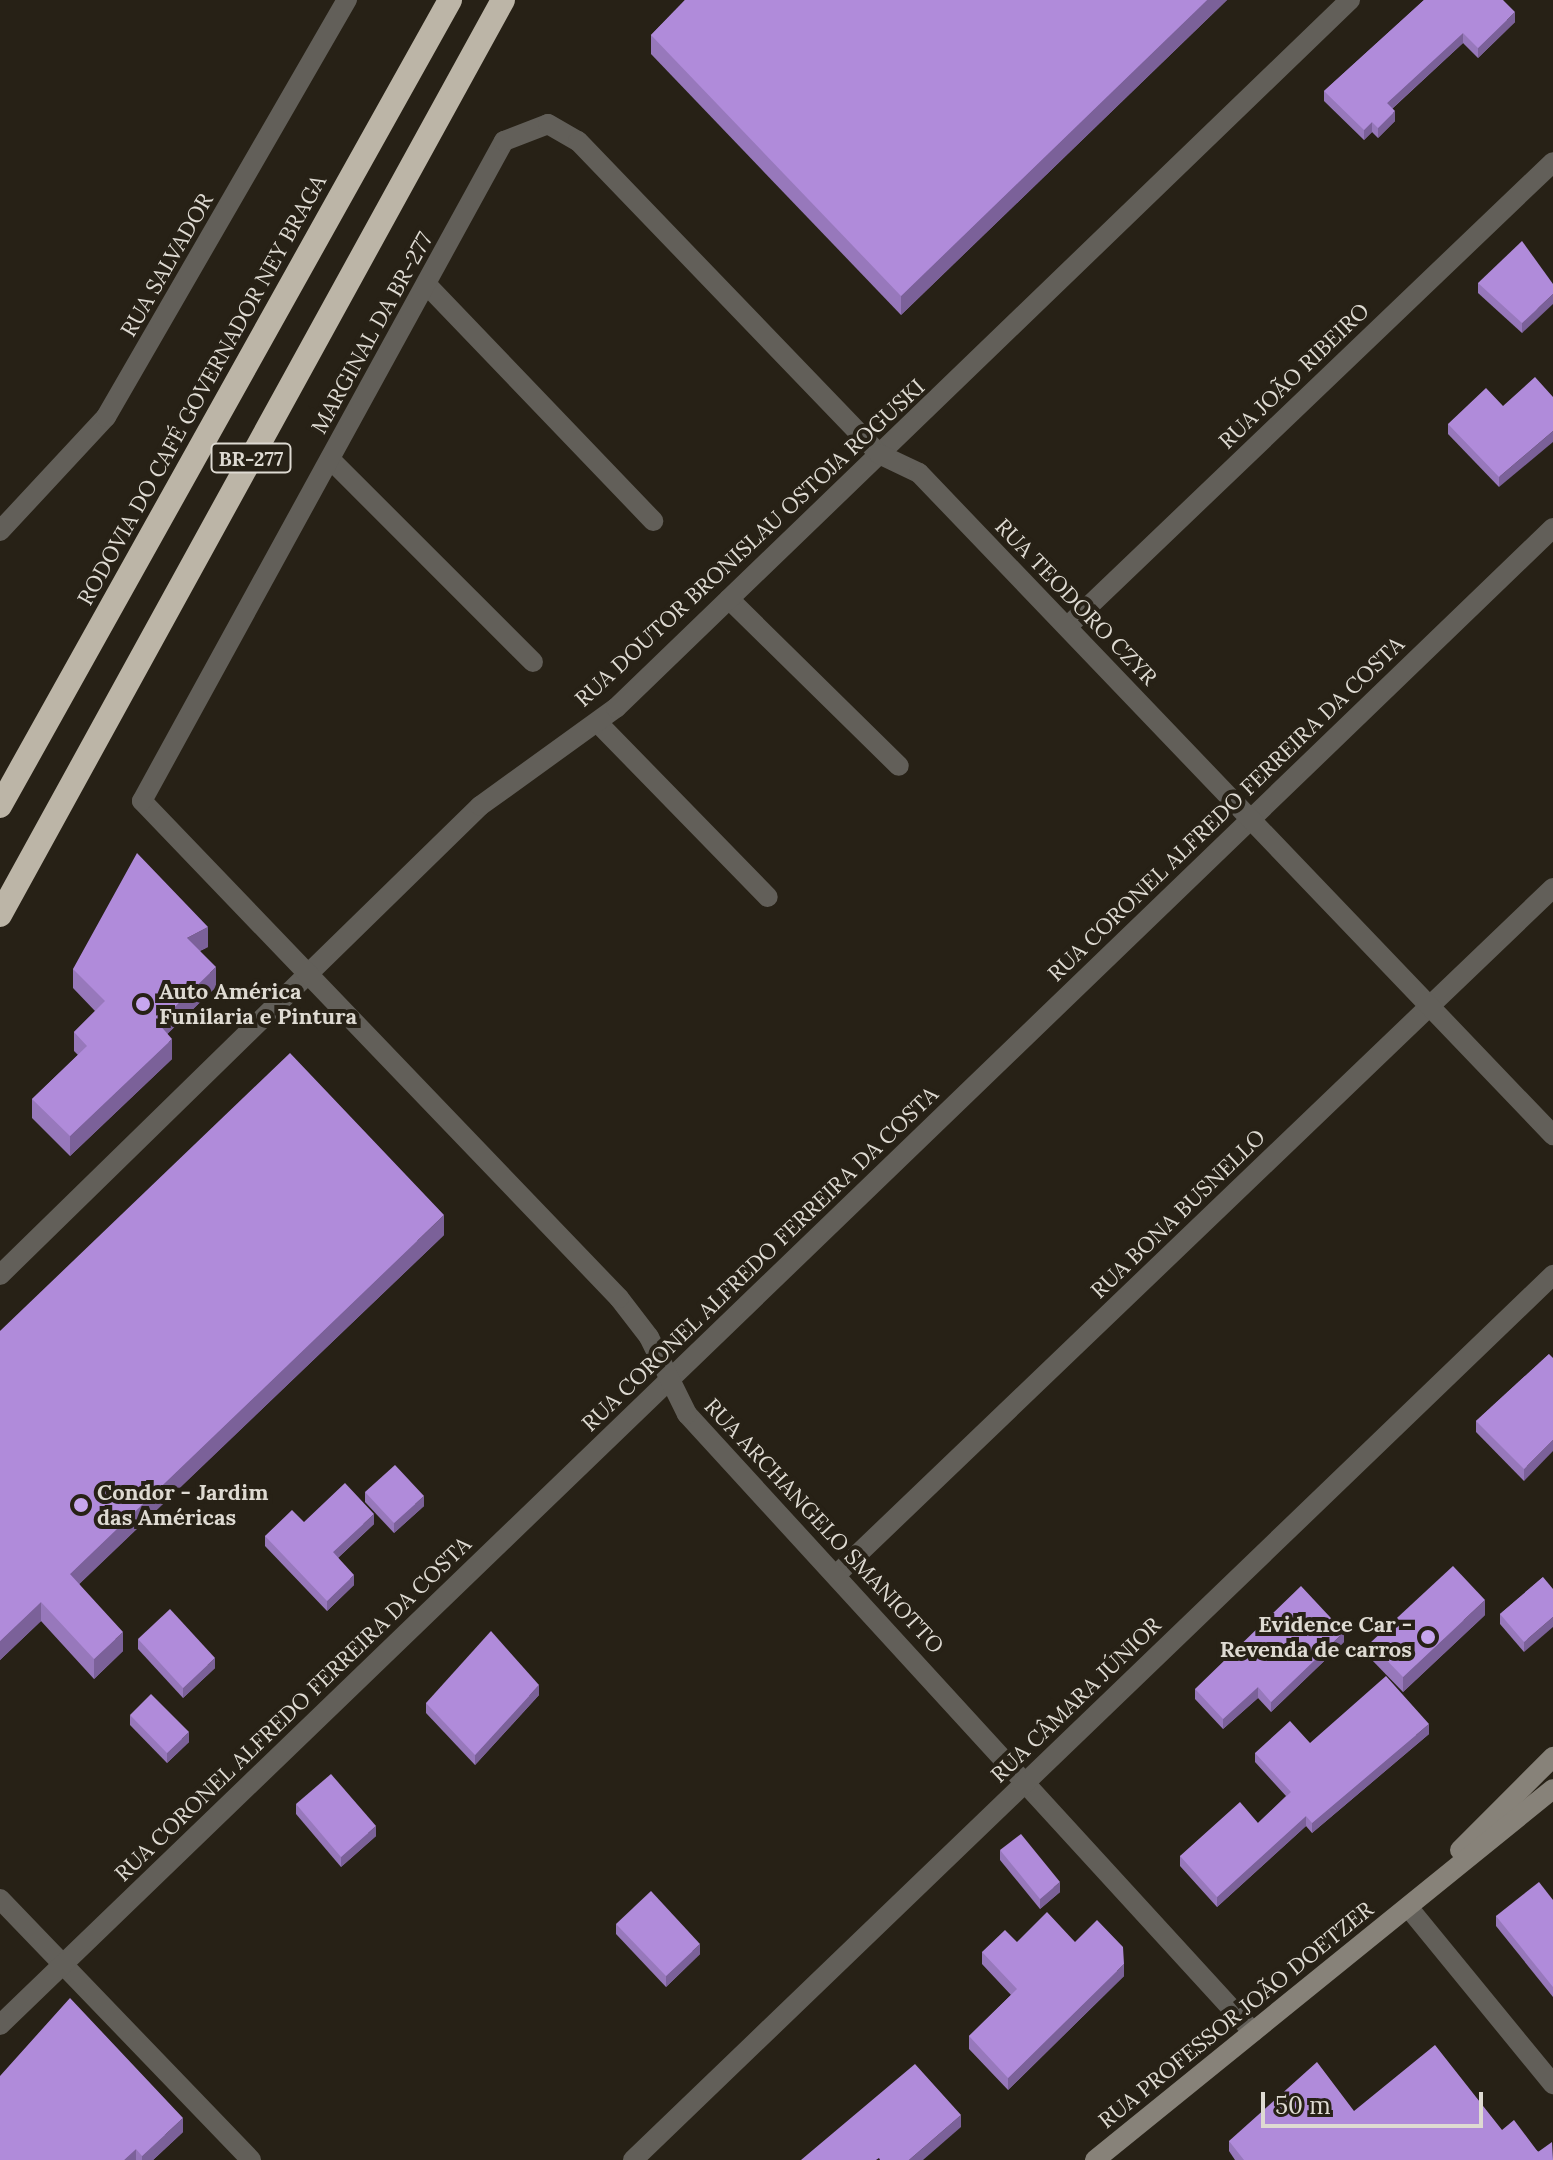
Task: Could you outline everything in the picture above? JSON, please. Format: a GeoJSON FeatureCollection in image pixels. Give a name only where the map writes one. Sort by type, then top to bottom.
{"type":"FeatureCollection","features":[{"type":"Feature","properties":{"kind":"highway","name":"RODOVIA DO CAFÉ GOVERNADOR NEY BRAGA"},"geometry":{"type":"LineString","coordinates":[[0,806],[450,0]]}},
{"type":"Feature","properties":{"kind":"highway","name":"BR-277"},"geometry":{"type":"LineString","coordinates":[[0,915],[503,0]]}},
{"type":"Feature","properties":{"kind":"main road","name":"RUA PROFESSOR JOÃO DOETZER"},"geometry":{"type":"LineString","coordinates":[[1408,1907],[1553,1757]]}},
{"type":"Feature","properties":{"kind":"main road","name":"RUA PROFESSOR JOÃO DOETZER"},"geometry":{"type":"LineString","coordinates":[[1095,2160],[1553,1789]]}},
{"type":"Feature","properties":{"kind":"street","name":"RUA SALVADOR"},"geometry":{"type":"LineString","coordinates":[[0,531],[106,417],[347,0]]}},
{"type":"Feature","properties":{"kind":"street","name":"RUA DOUTOR BRONISLAU OSTOJA ROGUSKI"},"geometry":{"type":"LineString","coordinates":[[0,1275],[501,788],[598,723],[1350,0]]}},
{"type":"Feature","properties":{"kind":"street","name":"RUA TEODORO CZYR"},"geometry":{"type":"LineString","coordinates":[[548,124],[578,141],[879,454],[919,473],[1553,1135]]}},
{"type":"Feature","properties":{"kind":"street","name":"MARGINAL DA BR-277"},"geometry":{"type":"LineString","coordinates":[[142,801],[504,141],[548,124]]}},
{"type":"Feature","properties":{"kind":"street","name":"RUA JOÃO RIBEIRO"},"geometry":{"type":"LineString","coordinates":[[1068,626],[1553,162]]}},
{"type":"Feature","properties":{"kind":"street"},"geometry":{"type":"LineString","coordinates":[[427,285],[653,521]]}},
{"type":"Feature","properties":{"kind":"street"},"geometry":{"type":"LineString","coordinates":[[330,459],[533,662]]}},
{"type":"Feature","properties":{"kind":"street","name":"RUA CORONEL ALFREDO FERREIRA DA COSTA"},"geometry":{"type":"LineString","coordinates":[[0,2025],[1553,528]]}},
{"type":"Feature","properties":{"kind":"street"},"geometry":{"type":"LineString","coordinates":[[729,599],[899,766]]}},
{"type":"Feature","properties":{"kind":"street"},"geometry":{"type":"LineString","coordinates":[[598,723],[768,897]]}},
{"type":"Feature","properties":{"kind":"street","name":"RUA ARCHANGELO SMANIOTTO"},"geometry":{"type":"LineString","coordinates":[[142,801],[310,972],[619,1298],[672,1377],[687,1414],[1253,2032]]}},
{"type":"Feature","properties":{"kind":"street","name":"RUA BONA BUSNELLO"},"geometry":{"type":"LineString","coordinates":[[836,1575],[1553,888]]}},
{"type":"Feature","properties":{"kind":"street","name":"RUA CÂMARA JÚNIOR"},"geometry":{"type":"LineString","coordinates":[[633,2160],[1553,1275]]}},
{"type":"Feature","properties":{"kind":"street"},"geometry":{"type":"LineString","coordinates":[[0,1899],[251,2160]]}},
{"type":"Feature","properties":{"kind":"street"},"geometry":{"type":"LineString","coordinates":[[1408,1907],[1553,2084]]}},
{"type":"Feature","properties":{"kind":"building"},"geometry":{"type":"Polygon","coordinates":[[[685,0],[1207,0],[901,296],[651,35],[685,0]]]}},
{"type":"Feature","properties":{"kind":"building"},"geometry":{"type":"Polygon","coordinates":[[[1424,0],[1503,0],[1515,12],[1478,48],[1463,33],[1387,103],[1395,111],[1378,128],[1372,122],[1364,130],[1324,91],[1424,0]]]}},
{"type":"Feature","properties":{"kind":"building"},"geometry":{"type":"Polygon","coordinates":[[[1522,241],[1553,284],[1553,294],[1522,323],[1478,283],[1522,241]]]}},
{"type":"Feature","properties":{"kind":"building"},"geometry":{"type":"Polygon","coordinates":[[[1535,377],[1553,397],[1553,431],[1499,477],[1448,424],[1486,388],[1503,406],[1535,377]]]}},
{"type":"Feature","properties":{"kind":"building","name":"Auto América Funilaria e Pintura"},"geometry":{"type":"Polygon","coordinates":[[[137,853],[208,927],[187,938],[216,967],[158,1023],[172,1039],[70,1136],[32,1099],[87,1046],[74,1032],[105,1001],[73,969],[137,853]]]}},
{"type":"Feature","properties":{"kind":"building","name":"Condor - Jardim das Américas"},"geometry":{"type":"Polygon","coordinates":[[[290,1053],[444,1215],[70,1574],[123,1632],[94,1659],[41,1602],[0,1641],[0,1331],[290,1053]]]}},
{"type":"Feature","properties":{"kind":"building"},"geometry":{"type":"Polygon","coordinates":[[[1549,1354],[1553,1358],[1553,1440],[1524,1469],[1476,1421],[1549,1354]]]}},
{"type":"Feature","properties":{"kind":"building"},"geometry":{"type":"Polygon","coordinates":[[[395,1465],[424,1496],[394,1523],[365,1492],[395,1465]]]}},
{"type":"Feature","properties":{"kind":"building"},"geometry":{"type":"Polygon","coordinates":[[[345,1483],[374,1514],[333,1552],[354,1575],[327,1601],[265,1536],[292,1510],[304,1522],[345,1483]]]}},
{"type":"Feature","properties":{"kind":"building","name":"Evidence Car - Revenda de carros"},"geometry":{"type":"Polygon","coordinates":[[[1453,1566],[1485,1600],[1403,1677],[1370,1643],[1453,1566]]]}},
{"type":"Feature","properties":{"kind":"building"},"geometry":{"type":"Polygon","coordinates":[[[1543,1577],[1553,1589],[1553,1617],[1524,1642],[1500,1614],[1543,1577]]]}},
{"type":"Feature","properties":{"kind":"building"},"geometry":{"type":"Polygon","coordinates":[[[1301,1586],[1344,1632],[1271,1702],[1258,1687],[1223,1719],[1195,1689],[1301,1586]]]}},
{"type":"Feature","properties":{"kind":"building"},"geometry":{"type":"Polygon","coordinates":[[[170,1609],[215,1658],[183,1688],[138,1639],[170,1609]]]}},
{"type":"Feature","properties":{"kind":"building"},"geometry":{"type":"Polygon","coordinates":[[[491,1631],[539,1685],[475,1755],[426,1703],[491,1631]]]}},
{"type":"Feature","properties":{"kind":"building"},"geometry":{"type":"Polygon","coordinates":[[[1386,1676],[1429,1724],[1312,1823],[1306,1816],[1217,1897],[1180,1856],[1240,1802],[1258,1823],[1291,1792],[1255,1753],[1290,1721],[1310,1743],[1386,1676]]]}},
{"type":"Feature","properties":{"kind":"building"},"geometry":{"type":"Polygon","coordinates":[[[151,1694],[189,1732],[167,1753],[130,1715],[151,1694]]]}},
{"type":"Feature","properties":{"kind":"building"},"geometry":{"type":"Polygon","coordinates":[[[331,1774],[376,1826],[341,1857],[296,1804],[331,1774]]]}},
{"type":"Feature","properties":{"kind":"building"},"geometry":{"type":"Polygon","coordinates":[[[1021,1834],[1060,1882],[1040,1899],[1000,1850],[1021,1834]]]}},
{"type":"Feature","properties":{"kind":"building"},"geometry":{"type":"Polygon","coordinates":[[[1539,1882],[1553,1900],[1553,1987],[1496,1916],[1539,1882]]]}},
{"type":"Feature","properties":{"kind":"building"},"geometry":{"type":"Polygon","coordinates":[[[651,1891],[700,1944],[666,1976],[616,1924],[651,1891]]]}},
{"type":"Feature","properties":{"kind":"building"},"geometry":{"type":"Polygon","coordinates":[[[1047,1912],[1075,1942],[1097,1920],[1123,1947],[1124,1964],[1008,2078],[969,2036],[1017,1989],[982,1952],[1005,1930],[1017,1942],[1047,1912]]]}},
{"type":"Feature","properties":{"kind":"building"},"geometry":{"type":"Polygon","coordinates":[[[70,1998],[183,2118],[142,2156],[136,2149],[124,2160],[0,2160],[0,2076],[70,1998]]]}},
{"type":"Feature","properties":{"kind":"building"},"geometry":{"type":"Polygon","coordinates":[[[1435,2045],[1502,2130],[1514,2120],[1538,2152],[1552,2142],[1553,2160],[1244,2160],[1229,2141],[1317,2062],[1354,2111],[1435,2045]]]}},
{"type":"Feature","properties":{"kind":"building"},"geometry":{"type":"Polygon","coordinates":[[[915,2064],[961,2115],[909,2160],[801,2160],[915,2064]]]}},
{"type":"Feature","properties":{"kind":"place","name":"Auto América Funilaria e Pintura"},"geometry":{"type":"Point","coordinates":[143,1004]}},
{"type":"Feature","properties":{"kind":"place","name":"Condor - Jardim das Américas"},"geometry":{"type":"Point","coordinates":[81,1505]}},
{"type":"Feature","properties":{"kind":"place","name":"Evidence Car - Revenda de carros"},"geometry":{"type":"Point","coordinates":[1428,1637]}}]}
